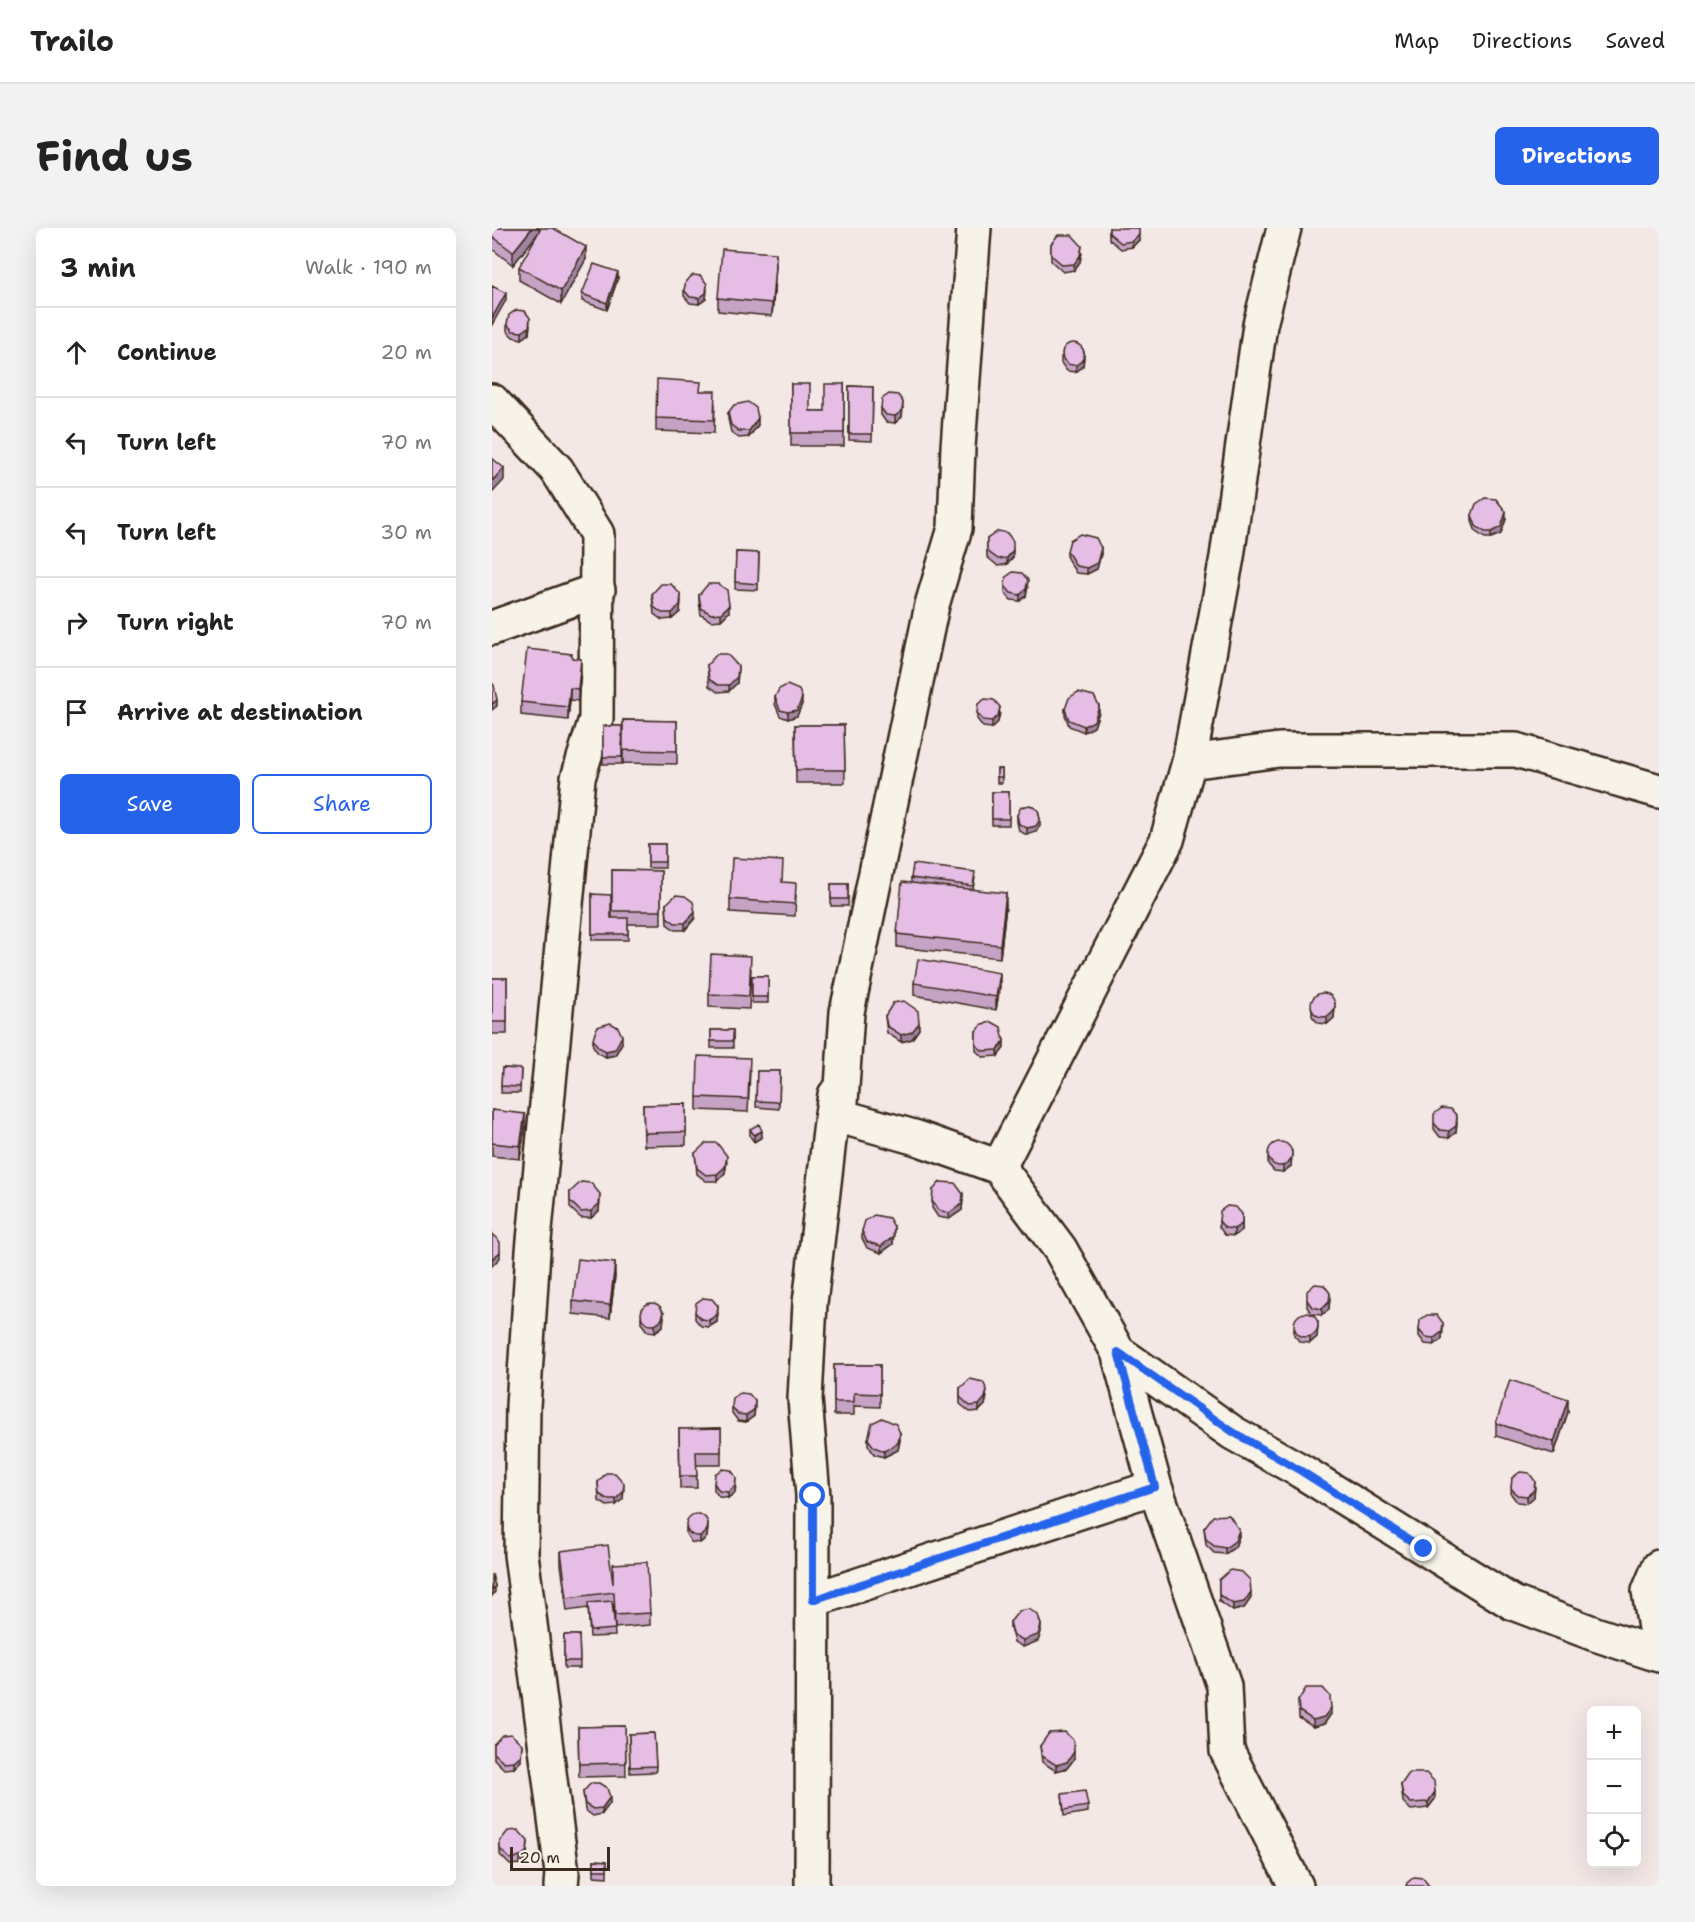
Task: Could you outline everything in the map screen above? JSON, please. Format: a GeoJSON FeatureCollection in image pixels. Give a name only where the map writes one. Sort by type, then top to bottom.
{"type":"FeatureCollection","features":[{"type":"Feature","properties":{"kind":"street"},"geometry":{"type":"LineString","coordinates":[[812,1886],[813,1496],[805,1399],[810,1303],[832,1114],[841,1102],[847,1012],[932,605],[955,528],[958,447],[974,228]]}},
{"type":"Feature","properties":{"kind":"street"},"geometry":{"type":"LineString","coordinates":[[999,1167],[1167,840],[1189,762],[1227,557],[1260,324],[1284,228]]}},
{"type":"Feature","properties":{"kind":"street"},"geometry":{"type":"LineString","coordinates":[[492,401],[557,470],[597,534],[596,719],[578,778],[533,1251],[523,1406],[521,1554],[562,1874],[561,1886]]}},
{"type":"Feature","properties":{"kind":"street"},"geometry":{"type":"LineString","coordinates":[[492,628],[598,590]]}},
{"type":"Feature","properties":{"kind":"street"},"geometry":{"type":"LineString","coordinates":[[1189,762],[1279,750],[1516,750],[1659,791]]}},
{"type":"Feature","properties":{"kind":"street"},"geometry":{"type":"LineString","coordinates":[[832,1114],[917,1138],[999,1167],[1060,1249],[1118,1352],[1155,1487],[1224,1686],[1227,1751],[1296,1886]]}},
{"type":"Feature","properties":{"kind":"street"},"geometry":{"type":"LineString","coordinates":[[1118,1352],[1233,1432],[1301,1471],[1513,1604],[1594,1634],[1659,1654]]}},
{"type":"Feature","properties":{"kind":"street"},"geometry":{"type":"LineString","coordinates":[[813,1600],[1155,1487]]}},
{"type":"Feature","properties":{"kind":"street"},"geometry":{"type":"LineString","coordinates":[[1659,1567],[1648,1591],[1655,1628],[1659,1635]]}},
{"type":"Feature","properties":{"kind":"building"},"geometry":{"type":"Polygon","coordinates":[[[492,228],[532,228],[513,252],[492,236],[492,228]]]}},
{"type":"Feature","properties":{"kind":"building"},"geometry":{"type":"Polygon","coordinates":[[[541,228],[553,228],[586,247],[561,291],[519,267],[541,228]]]}},
{"type":"Feature","properties":{"kind":"building"},"geometry":{"type":"Polygon","coordinates":[[[1109,228],[1139,228],[1139,234],[1132,241],[1121,243],[1109,233],[1109,228]]]}},
{"type":"Feature","properties":{"kind":"building"},"geometry":{"type":"Polygon","coordinates":[[[1058,235],[1072,235],[1082,246],[1080,256],[1074,264],[1063,265],[1051,255],[1051,244],[1058,235]]]}},
{"type":"Feature","properties":{"kind":"building"},"geometry":{"type":"Polygon","coordinates":[[[722,249],[776,253],[772,303],[718,298],[722,249]]]}},
{"type":"Feature","properties":{"kind":"building"},"geometry":{"type":"Polygon","coordinates":[[[594,264],[618,272],[607,303],[582,294],[594,264]]]}},
{"type":"Feature","properties":{"kind":"building"},"geometry":{"type":"Polygon","coordinates":[[[693,275],[701,276],[707,284],[706,293],[699,298],[690,297],[684,290],[686,281],[693,275]]]}},
{"type":"Feature","properties":{"kind":"building"},"geometry":{"type":"Polygon","coordinates":[[[492,286],[506,293],[492,318],[492,286]]]}},
{"type":"Feature","properties":{"kind":"building"},"geometry":{"type":"Polygon","coordinates":[[[516,310],[525,311],[530,318],[529,327],[522,332],[513,331],[507,324],[509,315],[516,310]]]}},
{"type":"Feature","properties":{"kind":"building"},"geometry":{"type":"Polygon","coordinates":[[[1073,343],[1081,346],[1084,354],[1081,362],[1073,365],[1065,362],[1062,354],[1065,346],[1073,343]]]}},
{"type":"Feature","properties":{"kind":"building"},"geometry":{"type":"Polygon","coordinates":[[[657,379],[701,382],[700,391],[715,391],[714,420],[656,418],[657,379]]]}},
{"type":"Feature","properties":{"kind":"building"},"geometry":{"type":"Polygon","coordinates":[[[791,384],[810,384],[810,411],[825,411],[825,384],[844,384],[844,433],[791,433],[791,384]]]}},
{"type":"Feature","properties":{"kind":"building"},"geometry":{"type":"Polygon","coordinates":[[[849,386],[873,387],[872,434],[849,434],[849,386]]]}},
{"type":"Feature","properties":{"kind":"building"},"geometry":{"type":"Polygon","coordinates":[[[889,394],[898,395],[903,402],[902,411],[895,416],[886,415],[881,408],[882,399],[889,394]]]}},
{"type":"Feature","properties":{"kind":"building"},"geometry":{"type":"Polygon","coordinates":[[[748,402],[756,408],[758,418],[749,431],[739,431],[731,425],[728,413],[734,405],[748,402]]]}},
{"type":"Feature","properties":{"kind":"building"},"geometry":{"type":"Polygon","coordinates":[[[492,458],[504,468],[492,481],[492,458]]]}},
{"type":"Feature","properties":{"kind":"building"},"geometry":{"type":"Polygon","coordinates":[[[1485,498],[1496,499],[1506,512],[1501,527],[1491,532],[1485,532],[1476,526],[1472,515],[1476,504],[1485,498]]]}},
{"type":"Feature","properties":{"kind":"building"},"geometry":{"type":"Polygon","coordinates":[[[998,531],[1007,533],[1013,541],[1013,550],[1007,558],[998,559],[987,551],[987,539],[998,531]]]}},
{"type":"Feature","properties":{"kind":"building"},"geometry":{"type":"Polygon","coordinates":[[[1080,534],[1096,538],[1101,548],[1097,563],[1087,568],[1076,566],[1067,551],[1070,540],[1080,534]]]}},
{"type":"Feature","properties":{"kind":"building"},"geometry":{"type":"Polygon","coordinates":[[[736,552],[759,553],[758,584],[735,582],[736,552]]]}},
{"type":"Feature","properties":{"kind":"building"},"geometry":{"type":"Polygon","coordinates":[[[1013,572],[1022,573],[1028,580],[1026,589],[1020,595],[1011,593],[1005,586],[1006,577],[1013,572]]]}},
{"type":"Feature","properties":{"kind":"building"},"geometry":{"type":"Polygon","coordinates":[[[661,584],[671,584],[681,595],[680,605],[672,613],[662,613],[654,607],[652,594],[661,584]]]}},
{"type":"Feature","properties":{"kind":"building"},"geometry":{"type":"Polygon","coordinates":[[[708,584],[718,584],[727,590],[729,605],[721,613],[711,614],[701,608],[699,595],[708,584]]]}},
{"type":"Feature","properties":{"kind":"building"},"geometry":{"type":"Polygon","coordinates":[[[527,649],[572,654],[572,658],[581,659],[578,689],[570,688],[568,707],[521,702],[527,649]]]}},
{"type":"Feature","properties":{"kind":"building"},"geometry":{"type":"Polygon","coordinates":[[[717,654],[727,654],[738,666],[737,677],[729,685],[718,685],[709,679],[707,665],[717,654]]]}},
{"type":"Feature","properties":{"kind":"building"},"geometry":{"type":"Polygon","coordinates":[[[492,683],[497,700],[492,704],[492,683]]]}},
{"type":"Feature","properties":{"kind":"building"},"geometry":{"type":"Polygon","coordinates":[[[787,685],[799,690],[802,698],[797,710],[788,712],[780,710],[775,697],[779,689],[787,685]]]}},
{"type":"Feature","properties":{"kind":"building"},"geometry":{"type":"Polygon","coordinates":[[[1078,692],[1094,696],[1099,706],[1094,721],[1084,726],[1069,720],[1065,709],[1069,698],[1078,692]]]}},
{"type":"Feature","properties":{"kind":"building"},"geometry":{"type":"Polygon","coordinates":[[[985,699],[994,700],[1000,707],[998,716],[992,721],[983,720],[977,713],[978,704],[985,699]]]}},
{"type":"Feature","properties":{"kind":"building"},"geometry":{"type":"Polygon","coordinates":[[[623,720],[677,721],[677,751],[623,750],[623,720]]]}},
{"type":"Feature","properties":{"kind":"building"},"geometry":{"type":"Polygon","coordinates":[[[795,725],[844,725],[845,770],[796,770],[795,725]]]}},
{"type":"Feature","properties":{"kind":"building"},"geometry":{"type":"Polygon","coordinates":[[[603,726],[622,726],[622,757],[603,757],[603,726]]]}},
{"type":"Feature","properties":{"kind":"building"},"geometry":{"type":"Polygon","coordinates":[[[997,769],[1002,769],[1002,777],[997,777],[997,769]]]}},
{"type":"Feature","properties":{"kind":"building"},"geometry":{"type":"Polygon","coordinates":[[[992,792],[1009,792],[1009,819],[992,819],[992,792]]]}},
{"type":"Feature","properties":{"kind":"building"},"geometry":{"type":"Polygon","coordinates":[[[1030,805],[1038,810],[1040,819],[1036,826],[1027,828],[1019,824],[1017,815],[1021,807],[1030,805]]]}},
{"type":"Feature","properties":{"kind":"building"},"geometry":{"type":"Polygon","coordinates":[[[648,844],[665,844],[665,862],[648,862],[648,844]]]}},
{"type":"Feature","properties":{"kind":"building"},"geometry":{"type":"Polygon","coordinates":[[[732,858],[783,861],[782,882],[796,883],[795,904],[730,899],[732,858]]]}},
{"type":"Feature","properties":{"kind":"building"},"geometry":{"type":"Polygon","coordinates":[[[913,864],[975,872],[973,886],[911,878],[913,864]]]}},
{"type":"Feature","properties":{"kind":"building"},"geometry":{"type":"Polygon","coordinates":[[[612,870],[661,871],[661,911],[612,911],[612,870]]]}},
{"type":"Feature","properties":{"kind":"building"},"geometry":{"type":"Polygon","coordinates":[[[902,882],[1006,893],[1000,945],[897,934],[902,882]]]}},
{"type":"Feature","properties":{"kind":"building"},"geometry":{"type":"Polygon","coordinates":[[[831,884],[848,884],[848,899],[831,899],[831,884]]]}},
{"type":"Feature","properties":{"kind":"building"},"geometry":{"type":"Polygon","coordinates":[[[592,894],[611,895],[611,918],[628,918],[628,934],[592,934],[592,894]]]}},
{"type":"Feature","properties":{"kind":"building"},"geometry":{"type":"Polygon","coordinates":[[[676,895],[685,896],[693,902],[695,912],[685,923],[675,923],[667,917],[666,904],[676,895]]]}},
{"type":"Feature","properties":{"kind":"building"},"geometry":{"type":"Polygon","coordinates":[[[711,954],[751,956],[749,996],[709,994],[711,954]]]}},
{"type":"Feature","properties":{"kind":"building"},"geometry":{"type":"Polygon","coordinates":[[[918,959],[1000,973],[996,997],[914,983],[918,959]]]}},
{"type":"Feature","properties":{"kind":"building"},"geometry":{"type":"Polygon","coordinates":[[[752,976],[768,976],[768,997],[752,997],[752,976]]]}},
{"type":"Feature","properties":{"kind":"building"},"geometry":{"type":"Polygon","coordinates":[[[492,978],[507,978],[507,1022],[492,1022],[492,978]]]}},
{"type":"Feature","properties":{"kind":"building"},"geometry":{"type":"Polygon","coordinates":[[[1323,993],[1328,994],[1334,1000],[1334,1010],[1328,1016],[1323,1017],[1318,1016],[1312,1010],[1311,1005],[1312,1000],[1318,994],[1323,993]]]}},
{"type":"Feature","properties":{"kind":"building"},"geometry":{"type":"Polygon","coordinates":[[[904,1001],[918,1011],[919,1023],[912,1032],[901,1035],[887,1026],[885,1016],[893,1003],[904,1001]]]}},
{"type":"Feature","properties":{"kind":"building"},"geometry":{"type":"Polygon","coordinates":[[[992,1022],[1001,1027],[1004,1041],[998,1050],[983,1051],[976,1045],[976,1031],[982,1024],[992,1022]]]}},
{"type":"Feature","properties":{"kind":"building"},"geometry":{"type":"Polygon","coordinates":[[[610,1023],[618,1027],[622,1036],[615,1049],[606,1051],[598,1047],[593,1039],[597,1027],[610,1023]]]}},
{"type":"Feature","properties":{"kind":"building"},"geometry":{"type":"Polygon","coordinates":[[[711,1030],[733,1030],[733,1041],[711,1041],[711,1030]]]}},
{"type":"Feature","properties":{"kind":"building"},"geometry":{"type":"Polygon","coordinates":[[[698,1056],[750,1058],[748,1099],[697,1097],[698,1056]]]}},
{"type":"Feature","properties":{"kind":"building"},"geometry":{"type":"Polygon","coordinates":[[[502,1068],[521,1069],[520,1087],[501,1086],[502,1068]]]}},
{"type":"Feature","properties":{"kind":"building"},"geometry":{"type":"Polygon","coordinates":[[[757,1071],[780,1071],[779,1102],[756,1101],[757,1071]]]}},
{"type":"Feature","properties":{"kind":"building"},"geometry":{"type":"Polygon","coordinates":[[[686,1104],[686,1132],[644,1133],[643,1105],[686,1104]]]}},
{"type":"Feature","properties":{"kind":"building"},"geometry":{"type":"Polygon","coordinates":[[[1442,1108],[1451,1109],[1457,1116],[1456,1126],[1449,1131],[1440,1130],[1434,1123],[1434,1114],[1442,1108]]]}},
{"type":"Feature","properties":{"kind":"building"},"geometry":{"type":"Polygon","coordinates":[[[492,1110],[525,1114],[520,1146],[492,1143],[492,1110]]]}},
{"type":"Feature","properties":{"kind":"building"},"geometry":{"type":"Polygon","coordinates":[[[759,1124],[762,1131],[754,1135],[750,1129],[759,1124]]]}},
{"type":"Feature","properties":{"kind":"building"},"geometry":{"type":"Polygon","coordinates":[[[1280,1142],[1285,1143],[1291,1149],[1291,1159],[1285,1165],[1280,1166],[1275,1165],[1269,1159],[1268,1154],[1269,1149],[1275,1143],[1280,1142]]]}},
{"type":"Feature","properties":{"kind":"building"},"geometry":{"type":"Polygon","coordinates":[[[706,1143],[717,1143],[727,1156],[725,1167],[717,1174],[706,1175],[697,1168],[695,1153],[706,1143]]]}},
{"type":"Feature","properties":{"kind":"building"},"geometry":{"type":"Polygon","coordinates":[[[581,1182],[591,1183],[600,1194],[599,1204],[591,1211],[581,1212],[570,1201],[570,1192],[581,1182]]]}},
{"type":"Feature","properties":{"kind":"building"},"geometry":{"type":"Polygon","coordinates":[[[940,1182],[955,1183],[963,1194],[962,1204],[949,1213],[938,1210],[932,1201],[933,1190],[940,1182]]]}},
{"type":"Feature","properties":{"kind":"building"},"geometry":{"type":"Polygon","coordinates":[[[1227,1206],[1236,1207],[1242,1214],[1242,1224],[1234,1229],[1225,1228],[1219,1221],[1220,1211],[1227,1206]]]}},
{"type":"Feature","properties":{"kind":"building"},"geometry":{"type":"Polygon","coordinates":[[[874,1215],[889,1218],[894,1227],[893,1237],[881,1246],[867,1242],[862,1231],[865,1221],[874,1215]]]}},
{"type":"Feature","properties":{"kind":"building"},"geometry":{"type":"Polygon","coordinates":[[[492,1234],[500,1242],[500,1252],[492,1259],[492,1234]]]}},
{"type":"Feature","properties":{"kind":"building"},"geometry":{"type":"Polygon","coordinates":[[[578,1259],[615,1263],[610,1305],[573,1301],[578,1259]]]}},
{"type":"Feature","properties":{"kind":"building"},"geometry":{"type":"Polygon","coordinates":[[[1315,1284],[1324,1285],[1330,1293],[1329,1302],[1322,1309],[1312,1307],[1307,1300],[1307,1291],[1315,1284]]]}},
{"type":"Feature","properties":{"kind":"building"},"geometry":{"type":"Polygon","coordinates":[[[703,1298],[712,1299],[718,1306],[717,1315],[709,1320],[701,1319],[695,1312],[696,1303],[703,1298]]]}},
{"type":"Feature","properties":{"kind":"building"},"geometry":{"type":"Polygon","coordinates":[[[652,1303],[660,1306],[663,1314],[660,1322],[652,1325],[644,1322],[641,1314],[644,1306],[652,1303]]]}},
{"type":"Feature","properties":{"kind":"building"},"geometry":{"type":"Polygon","coordinates":[[[1306,1313],[1311,1314],[1317,1320],[1317,1330],[1311,1336],[1306,1337],[1301,1336],[1295,1330],[1294,1325],[1295,1320],[1301,1314],[1306,1313]]]}},
{"type":"Feature","properties":{"kind":"building"},"geometry":{"type":"Polygon","coordinates":[[[1427,1315],[1437,1315],[1443,1323],[1442,1332],[1434,1338],[1425,1337],[1419,1330],[1420,1320],[1427,1315]]]}},
{"type":"Feature","properties":{"kind":"building"},"geometry":{"type":"Polygon","coordinates":[[[834,1365],[880,1365],[880,1394],[854,1393],[854,1402],[834,1402],[834,1365]]]}},
{"type":"Feature","properties":{"kind":"building"},"geometry":{"type":"Polygon","coordinates":[[[970,1379],[983,1382],[987,1390],[985,1398],[979,1405],[970,1406],[960,1397],[960,1388],[970,1379]]]}},
{"type":"Feature","properties":{"kind":"building"},"geometry":{"type":"Polygon","coordinates":[[[1510,1380],[1568,1399],[1554,1442],[1496,1423],[1510,1380]]]}},
{"type":"Feature","properties":{"kind":"building"},"geometry":{"type":"Polygon","coordinates":[[[740,1393],[749,1394],[755,1401],[754,1410],[746,1415],[738,1414],[732,1407],[733,1398],[740,1393]]]}},
{"type":"Feature","properties":{"kind":"building"},"geometry":{"type":"Polygon","coordinates":[[[882,1418],[896,1424],[900,1433],[898,1443],[884,1451],[874,1447],[868,1439],[872,1423],[882,1418]]]}},
{"type":"Feature","properties":{"kind":"building"},"geometry":{"type":"Polygon","coordinates":[[[721,1428],[721,1452],[696,1452],[697,1476],[680,1476],[679,1429],[721,1428]]]}},
{"type":"Feature","properties":{"kind":"building"},"geometry":{"type":"Polygon","coordinates":[[[722,1469],[731,1470],[736,1477],[735,1486],[728,1492],[719,1491],[714,1483],[715,1474],[722,1469]]]}},
{"type":"Feature","properties":{"kind":"building"},"geometry":{"type":"Polygon","coordinates":[[[1520,1472],[1529,1473],[1535,1481],[1534,1490],[1527,1496],[1517,1495],[1511,1488],[1512,1478],[1520,1472]]]}},
{"type":"Feature","properties":{"kind":"building"},"geometry":{"type":"Polygon","coordinates":[[[606,1473],[615,1473],[624,1483],[623,1492],[616,1499],[607,1499],[599,1494],[598,1482],[606,1473]]]}},
{"type":"Feature","properties":{"kind":"building"},"geometry":{"type":"Polygon","coordinates":[[[697,1514],[705,1517],[708,1525],[705,1533],[697,1536],[689,1533],[686,1525],[689,1517],[697,1514]]]}},
{"type":"Feature","properties":{"kind":"building"},"geometry":{"type":"Polygon","coordinates":[[[1229,1515],[1239,1530],[1235,1541],[1225,1548],[1214,1546],[1206,1539],[1204,1528],[1213,1516],[1229,1515]]]}},
{"type":"Feature","properties":{"kind":"building"},"geometry":{"type":"Polygon","coordinates":[[[608,1545],[613,1584],[613,1564],[647,1562],[650,1613],[615,1615],[614,1592],[567,1598],[561,1551],[608,1545]]]}},
{"type":"Feature","properties":{"kind":"building"},"geometry":{"type":"Polygon","coordinates":[[[1230,1570],[1242,1572],[1250,1580],[1251,1592],[1244,1602],[1233,1604],[1219,1595],[1219,1580],[1230,1570]]]}},
{"type":"Feature","properties":{"kind":"building"},"geometry":{"type":"Polygon","coordinates":[[[492,1574],[495,1586],[492,1590],[492,1574]]]}},
{"type":"Feature","properties":{"kind":"building"},"geometry":{"type":"Polygon","coordinates":[[[612,1601],[615,1629],[590,1631],[588,1603],[612,1601]]]}},
{"type":"Feature","properties":{"kind":"building"},"geometry":{"type":"Polygon","coordinates":[[[1029,1609],[1038,1615],[1041,1625],[1038,1635],[1023,1640],[1014,1636],[1010,1622],[1019,1611],[1029,1609]]]}},
{"type":"Feature","properties":{"kind":"building"},"geometry":{"type":"Polygon","coordinates":[[[564,1635],[579,1635],[580,1661],[564,1661],[564,1635]]]}},
{"type":"Feature","properties":{"kind":"building"},"geometry":{"type":"Polygon","coordinates":[[[1306,1688],[1323,1688],[1330,1696],[1331,1708],[1324,1717],[1313,1720],[1299,1711],[1298,1701],[1306,1688]]]}},
{"type":"Feature","properties":{"kind":"building"},"geometry":{"type":"Polygon","coordinates":[[[625,1726],[626,1763],[579,1764],[578,1727],[625,1726]]]}},
{"type":"Feature","properties":{"kind":"building"},"geometry":{"type":"Polygon","coordinates":[[[1065,1732],[1073,1740],[1074,1752],[1067,1762],[1056,1765],[1042,1756],[1040,1746],[1049,1733],[1065,1732]]]}},
{"type":"Feature","properties":{"kind":"building"},"geometry":{"type":"Polygon","coordinates":[[[654,1733],[656,1766],[630,1767],[629,1734],[654,1733]]]}},
{"type":"Feature","properties":{"kind":"building"},"geometry":{"type":"Polygon","coordinates":[[[511,1734],[522,1744],[521,1755],[514,1761],[504,1762],[494,1753],[494,1744],[502,1735],[511,1734]]]}},
{"type":"Feature","properties":{"kind":"building"},"geometry":{"type":"Polygon","coordinates":[[[1409,1773],[1426,1773],[1434,1781],[1435,1792],[1428,1802],[1411,1803],[1403,1796],[1401,1785],[1409,1773]]]}},
{"type":"Feature","properties":{"kind":"building"},"geometry":{"type":"Polygon","coordinates":[[[591,1783],[599,1783],[607,1788],[610,1797],[602,1808],[593,1809],[585,1804],[583,1792],[591,1783]]]}},
{"type":"Feature","properties":{"kind":"building"},"geometry":{"type":"Polygon","coordinates":[[[1085,1791],[1088,1806],[1064,1810],[1062,1794],[1085,1791]]]}},
{"type":"Feature","properties":{"kind":"building"},"geometry":{"type":"Polygon","coordinates":[[[518,1830],[528,1841],[527,1851],[520,1857],[510,1859],[500,1849],[500,1841],[508,1831],[518,1830]]]}},
{"type":"Feature","properties":{"kind":"building"},"geometry":{"type":"Polygon","coordinates":[[[594,1860],[607,1861],[607,1870],[594,1870],[594,1860]]]}},
{"type":"Feature","properties":{"kind":"building"},"geometry":{"type":"Polygon","coordinates":[[[1414,1877],[1423,1878],[1429,1886],[1406,1886],[1414,1877]]]}},
{"type":"Feature","properties":{"kind":"route"},"geometry":{"type":"LineString","coordinates":[[813,1496],[813,1600],[1155,1487],[1118,1352],[1233,1432],[1301,1471],[1424,1549]]}}]}
